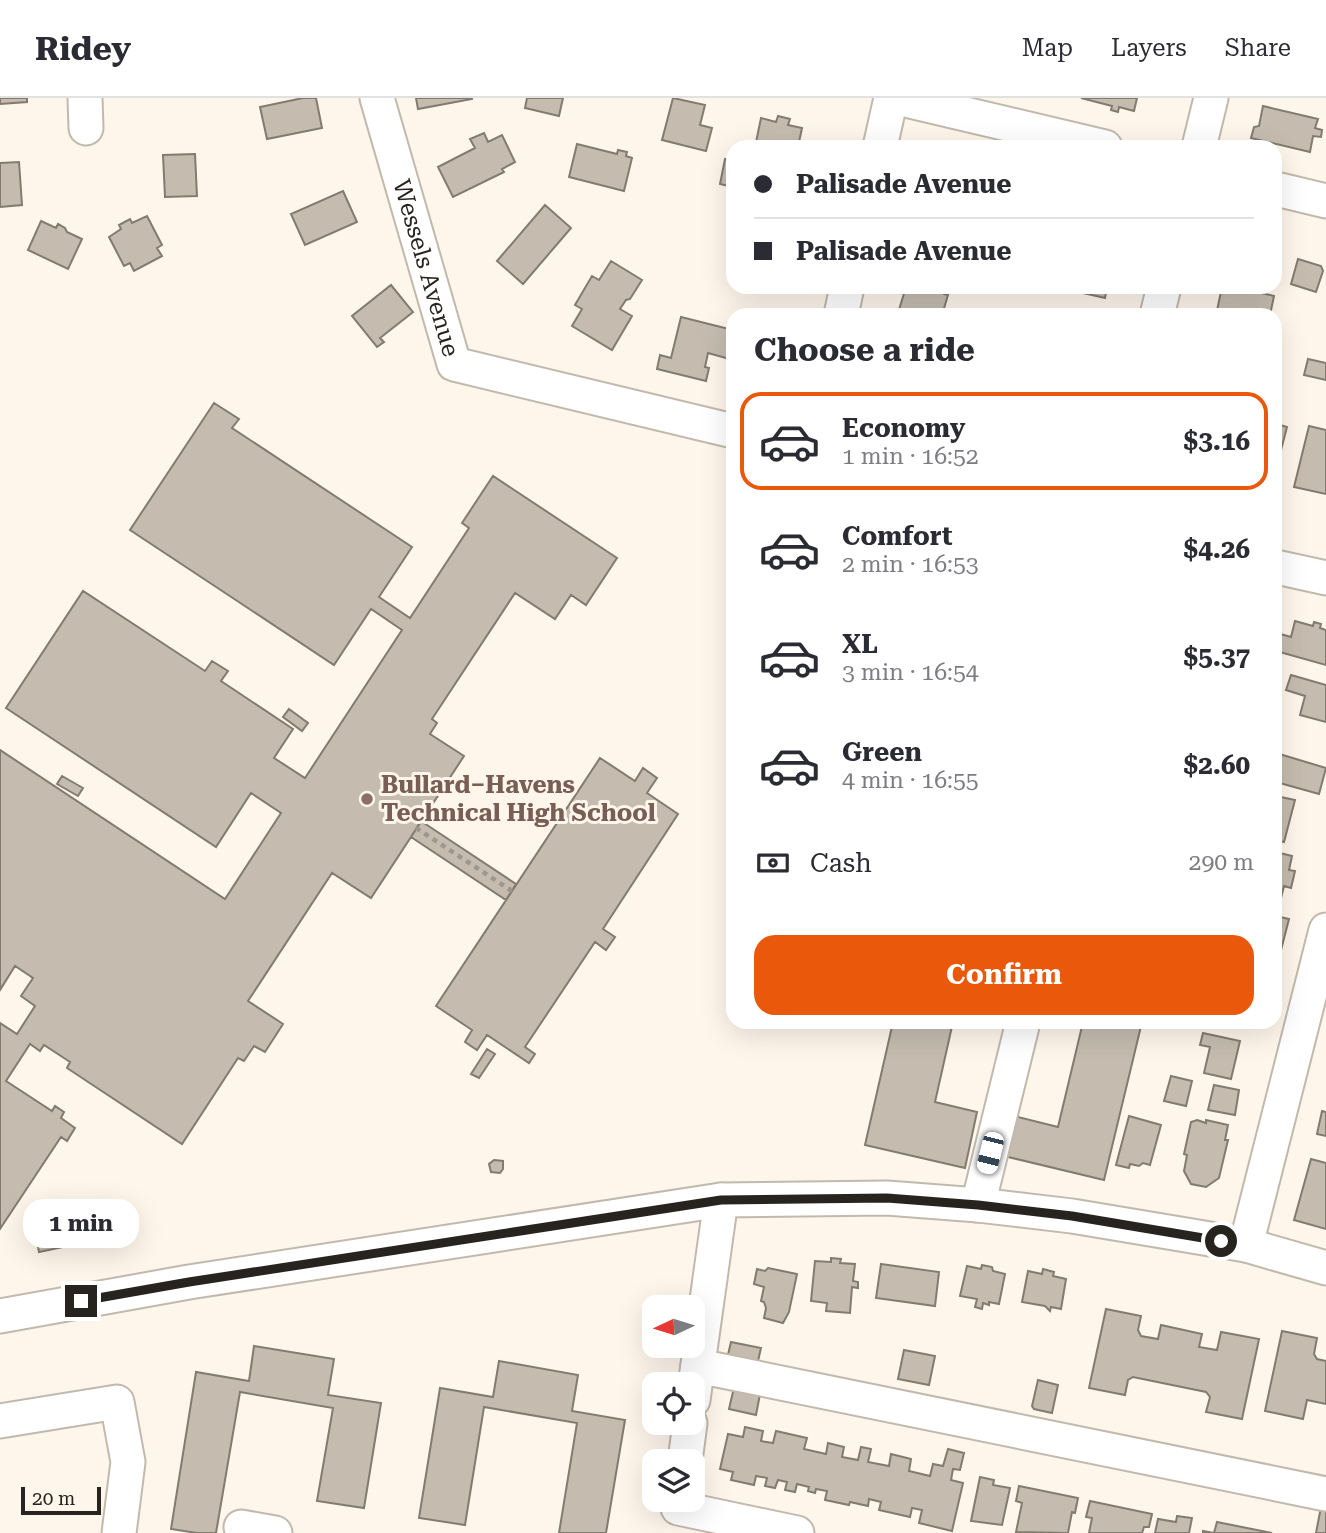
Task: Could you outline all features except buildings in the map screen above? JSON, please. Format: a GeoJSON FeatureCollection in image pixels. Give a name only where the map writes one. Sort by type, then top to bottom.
{"type":"FeatureCollection","features":[{"type":"Feature","properties":{"kind":"street","name":"Wessels Avenue"},"geometry":{"type":"LineString","coordinates":[[377,98],[454,364],[726,429]]}},
{"type":"Feature","properties":{"kind":"street"},"geometry":{"type":"LineString","coordinates":[[882,140],[891,98]]}},
{"type":"Feature","properties":{"kind":"street"},"geometry":{"type":"LineString","coordinates":[[897,98],[1075,140]]}},
{"type":"Feature","properties":{"kind":"street"},"geometry":{"type":"LineString","coordinates":[[1201,140],[1211,98]]}},
{"type":"Feature","properties":{"kind":"street"},"geometry":{"type":"LineString","coordinates":[[1282,190],[1326,201]]}},
{"type":"Feature","properties":{"kind":"street"},"geometry":{"type":"LineString","coordinates":[[1282,568],[1326,578]]}},
{"type":"Feature","properties":{"kind":"street"},"geometry":{"type":"LineString","coordinates":[[1246,1245],[1326,930]]}},
{"type":"Feature","properties":{"kind":"street"},"geometry":{"type":"LineString","coordinates":[[978,1205],[1021,1029]]}},
{"type":"Feature","properties":{"kind":"street"},"geometry":{"type":"LineString","coordinates":[[0,1316],[189,1282],[721,1200],[887,1198],[978,1205],[1072,1216],[1246,1245],[1326,1268]]}},
{"type":"Feature","properties":{"kind":"street"},"geometry":{"type":"LineString","coordinates":[[697,1372],[721,1200]]}},
{"type":"Feature","properties":{"kind":"street"},"geometry":{"type":"LineString","coordinates":[[698,1366],[1326,1494]]}},
{"type":"Feature","properties":{"kind":"street"},"geometry":{"type":"LineString","coordinates":[[0,1421],[117,1402],[128,1462],[119,1533]]}},
{"type":"Feature","properties":{"kind":"street"},"geometry":{"type":"LineString","coordinates":[[677,1514],[797,1533]]}},
{"type":"Feature","properties":{"kind":"street"},"geometry":{"type":"LineString","coordinates":[[240,1527],[275,1533]]}},
{"type":"Feature","properties":{"kind":"path"},"geometry":{"type":"LineString","coordinates":[[416,828],[512,891]]}},
{"type":"Feature","properties":{"kind":"place","name":"Bullard–Havens Technical High School"},"geometry":{"type":"Point","coordinates":[367,799]}},
{"type":"Feature","properties":{"kind":"route"},"geometry":{"type":"LineString","coordinates":[[81,1301],[721,1200],[887,1198],[978,1205],[1072,1216],[1221,1241]]}}]}
